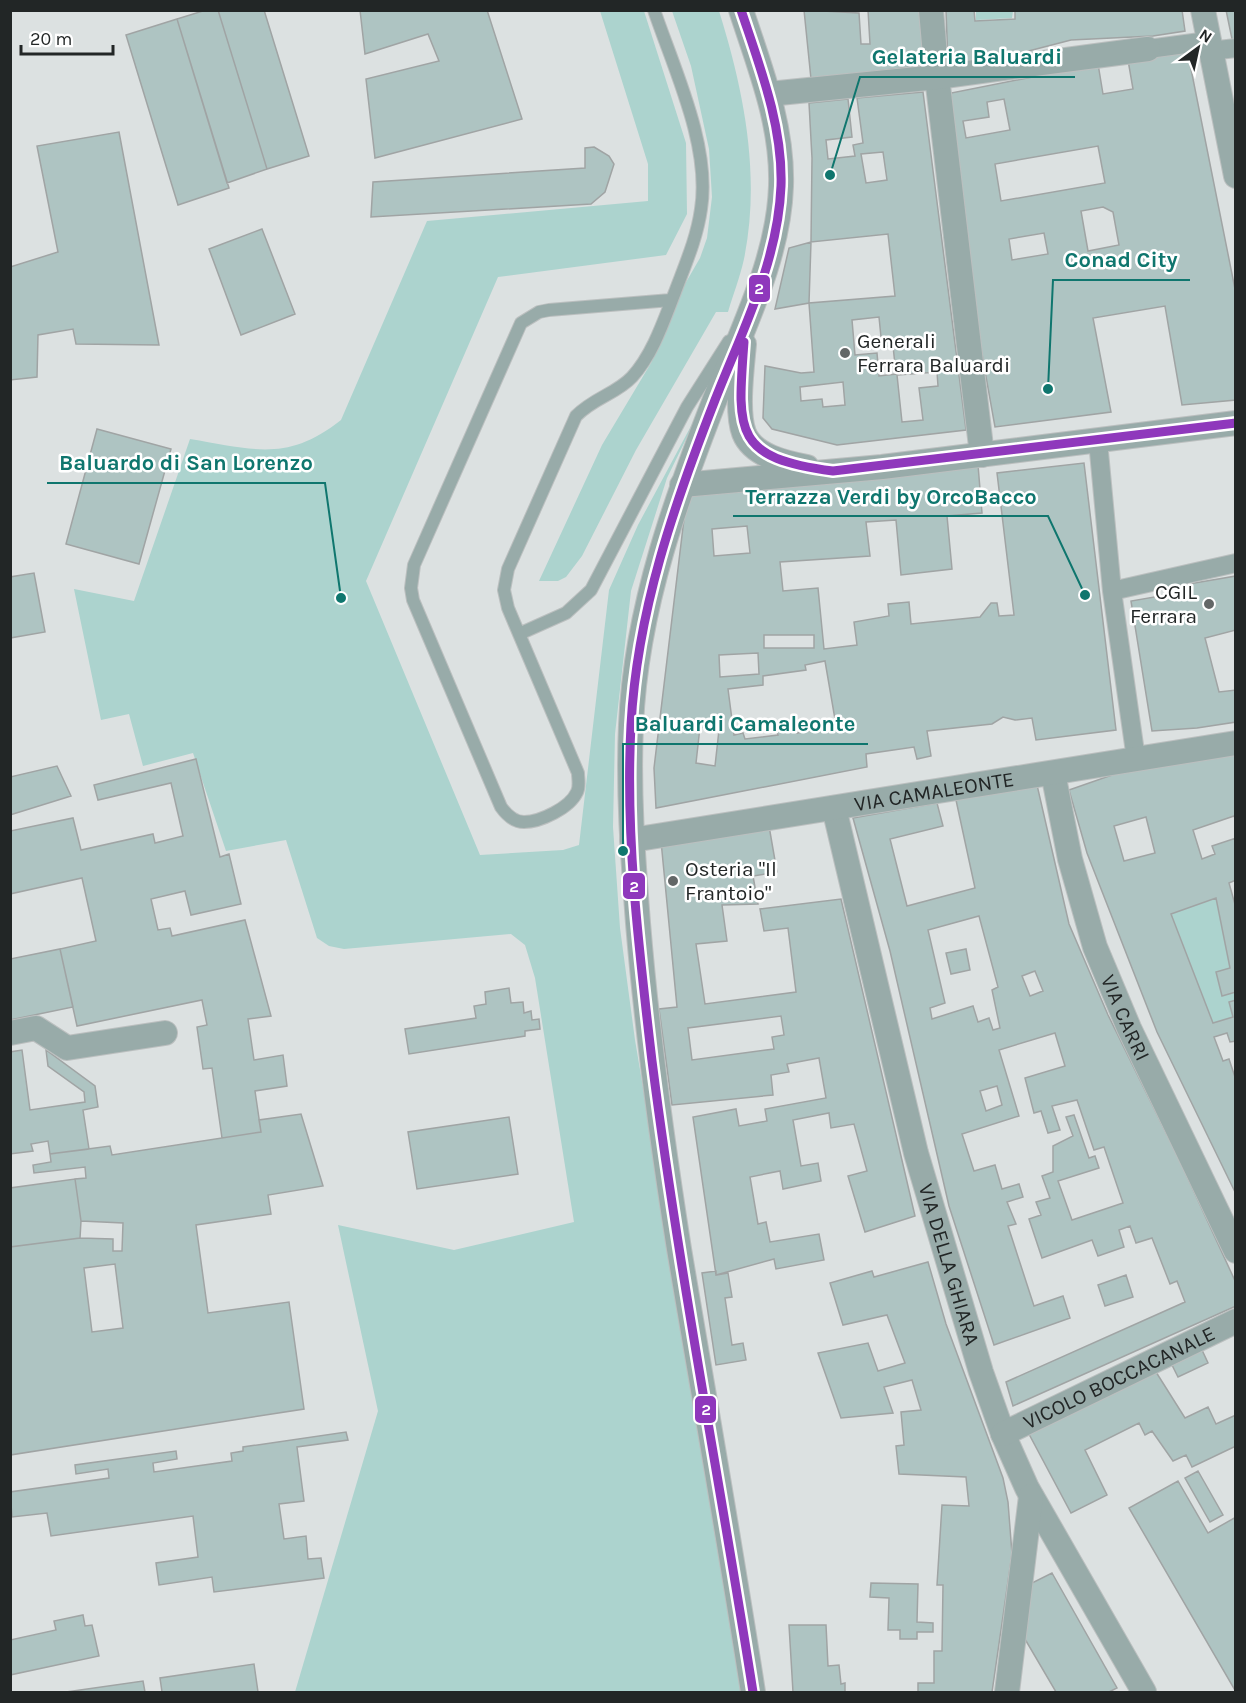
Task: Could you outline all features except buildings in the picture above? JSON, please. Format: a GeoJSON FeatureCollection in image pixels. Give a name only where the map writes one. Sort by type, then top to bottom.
{"type":"FeatureCollection","features":[{"type":"Feature","properties":{"kind":"street"},"geometry":{"type":"LineString","coordinates":[[741,10],[769,94],[781,156],[778,219],[746,319],[682,485],[657,570],[638,654],[631,720],[632,840],[644,996],[658,1121],[753,1692]]}},
{"type":"Feature","properties":{"kind":"street"},"geometry":{"type":"LineString","coordinates":[[931,10],[982,454]]}},
{"type":"Feature","properties":{"kind":"street"},"geometry":{"type":"LineString","coordinates":[[1203,10],[1236,176]]}},
{"type":"Feature","properties":{"kind":"street"},"geometry":{"type":"LineString","coordinates":[[769,94],[937,77],[1148,49],[1209,46],[1236,48]]}},
{"type":"Feature","properties":{"kind":"street"},"geometry":{"type":"LineString","coordinates":[[746,319],[741,410],[744,433],[758,450],[784,463],[833,471]]}},
{"type":"Feature","properties":{"kind":"street"},"geometry":{"type":"LineString","coordinates":[[682,485],[833,471],[1236,423]]}},
{"type":"Feature","properties":{"kind":"street"},"geometry":{"type":"LineString","coordinates":[[1098,441],[1112,591],[1136,759]]}},
{"type":"Feature","properties":{"kind":"street"},"geometry":{"type":"LineString","coordinates":[[1112,591],[1236,563]]}},
{"type":"Feature","properties":{"kind":"street","name":"VIA CAMALEONTE"},"geometry":{"type":"LineString","coordinates":[[632,840],[1236,743]]}},
{"type":"Feature","properties":{"kind":"street","name":"VIA CARRI"},"geometry":{"type":"LineString","coordinates":[[1053,773],[1070,859],[1095,947],[1129,1028],[1236,1251]]}},
{"type":"Feature","properties":{"kind":"street","name":"VIA DELLA GHIARA"},"geometry":{"type":"LineString","coordinates":[[834,808],[919,1165],[953,1285],[1003,1434],[1031,1496],[1144,1692]]}},
{"type":"Feature","properties":{"kind":"street"},"geometry":{"type":"LineString","coordinates":[[10,1033],[36,1028],[67,1048],[165,1033]]}},
{"type":"Feature","properties":{"kind":"street","name":"VICOLO BOCCACANALE"},"geometry":{"type":"LineString","coordinates":[[1003,1434],[1236,1321]]}},
{"type":"Feature","properties":{"kind":"street"},"geometry":{"type":"LineString","coordinates":[[1007,1692],[1031,1496]]}},
{"type":"Feature","properties":{"kind":"lane"},"geometry":{"type":"LineString","coordinates":[[654,10],[688,108],[699,151],[702,208],[696,233],[671,300],[639,368],[621,387],[588,404],[568,431],[508,569],[504,590],[506,600],[578,773],[579,782],[578,791],[563,808],[524,822],[506,814],[501,807],[413,600],[411,588],[414,566],[521,323],[539,312],[549,310],[671,300]]}},
{"type":"Feature","properties":{"kind":"lane"},"geometry":{"type":"LineString","coordinates":[[519,634],[566,613],[591,590],[692,399],[746,319]]}},
{"type":"Feature","properties":{"kind":"shaded area"},"geometry":{"type":"Polygon","coordinates":[[[600,11],[644,11],[686,143],[687,214],[666,255],[498,277],[366,581],[480,855],[563,850],[579,845],[609,590],[638,525],[706,398],[667,478],[631,591],[615,734],[613,827],[620,928],[635,1040],[745,1692],[295,1692],[378,1411],[338,1225],[454,1250],[574,1222],[535,978],[525,945],[511,934],[344,949],[329,946],[317,938],[286,840],[226,851],[193,753],[143,766],[129,714],[101,720],[74,589],[134,601],[190,439],[251,449],[286,448],[322,434],[341,420],[427,221],[648,201],[648,164],[600,11]]]}},
{"type":"Feature","properties":{"kind":"shaded area"},"geometry":{"type":"Polygon","coordinates":[[[672,11],[719,11],[728,41],[742,102],[750,165],[749,228],[744,259],[728,312],[716,312],[636,450],[582,556],[566,577],[558,581],[539,581],[602,445],[651,363],[678,296],[700,258],[707,238],[712,197],[709,149],[691,66],[672,11]]]}},
{"type":"Feature","properties":{"kind":"shaded area"},"geometry":{"type":"Polygon","coordinates":[[[976,11],[1013,11],[1012,18],[976,20],[976,11]]]}},
{"type":"Feature","properties":{"kind":"shaded area"},"geometry":{"type":"Polygon","coordinates":[[[1216,898],[1230,968],[1216,973],[1222,995],[1235,992],[1235,1000],[1229,1002],[1233,1017],[1213,1023],[1171,914],[1216,898]]]}},
{"type":"Feature","properties":{"kind":"transit line","name":"2"},"geometry":{"type":"LineString","coordinates":[[741,10],[763,75],[778,141],[781,164],[778,214],[773,242],[757,296],[685,479],[649,600],[641,641],[631,725],[630,809],[638,935],[663,1140],[753,1692]]}},
{"type":"Feature","properties":{"kind":"transit line","name":"2"},"geometry":{"type":"LineString","coordinates":[[744,342],[741,399],[743,419],[749,436],[759,448],[776,458],[833,471],[1236,423]]}},
{"type":"Feature","properties":{"kind":"place","name":"Gelateria Baluardi"},"geometry":{"type":"Point","coordinates":[830,175]}},
{"type":"Feature","properties":{"kind":"place","name":"Generali Ferrara Baluardi"},"geometry":{"type":"Point","coordinates":[845,353]}},
{"type":"Feature","properties":{"kind":"place","name":"Conad City"},"geometry":{"type":"Point","coordinates":[1048,389]}},
{"type":"Feature","properties":{"kind":"place","name":"Terrazza Verdi by OrcoBacco"},"geometry":{"type":"Point","coordinates":[1085,595]}},
{"type":"Feature","properties":{"kind":"place","name":"Baluardo di San Lorenzo"},"geometry":{"type":"Point","coordinates":[341,598]}},
{"type":"Feature","properties":{"kind":"place","name":"CGIL Ferrara"},"geometry":{"type":"Point","coordinates":[1209,604]}},
{"type":"Feature","properties":{"kind":"place","name":"Baluardi Camaleonte"},"geometry":{"type":"Point","coordinates":[623,851]}},
{"type":"Feature","properties":{"kind":"place","name":"Osteria \"Il Frantoio\""},"geometry":{"type":"Point","coordinates":[673,881]}}]}
